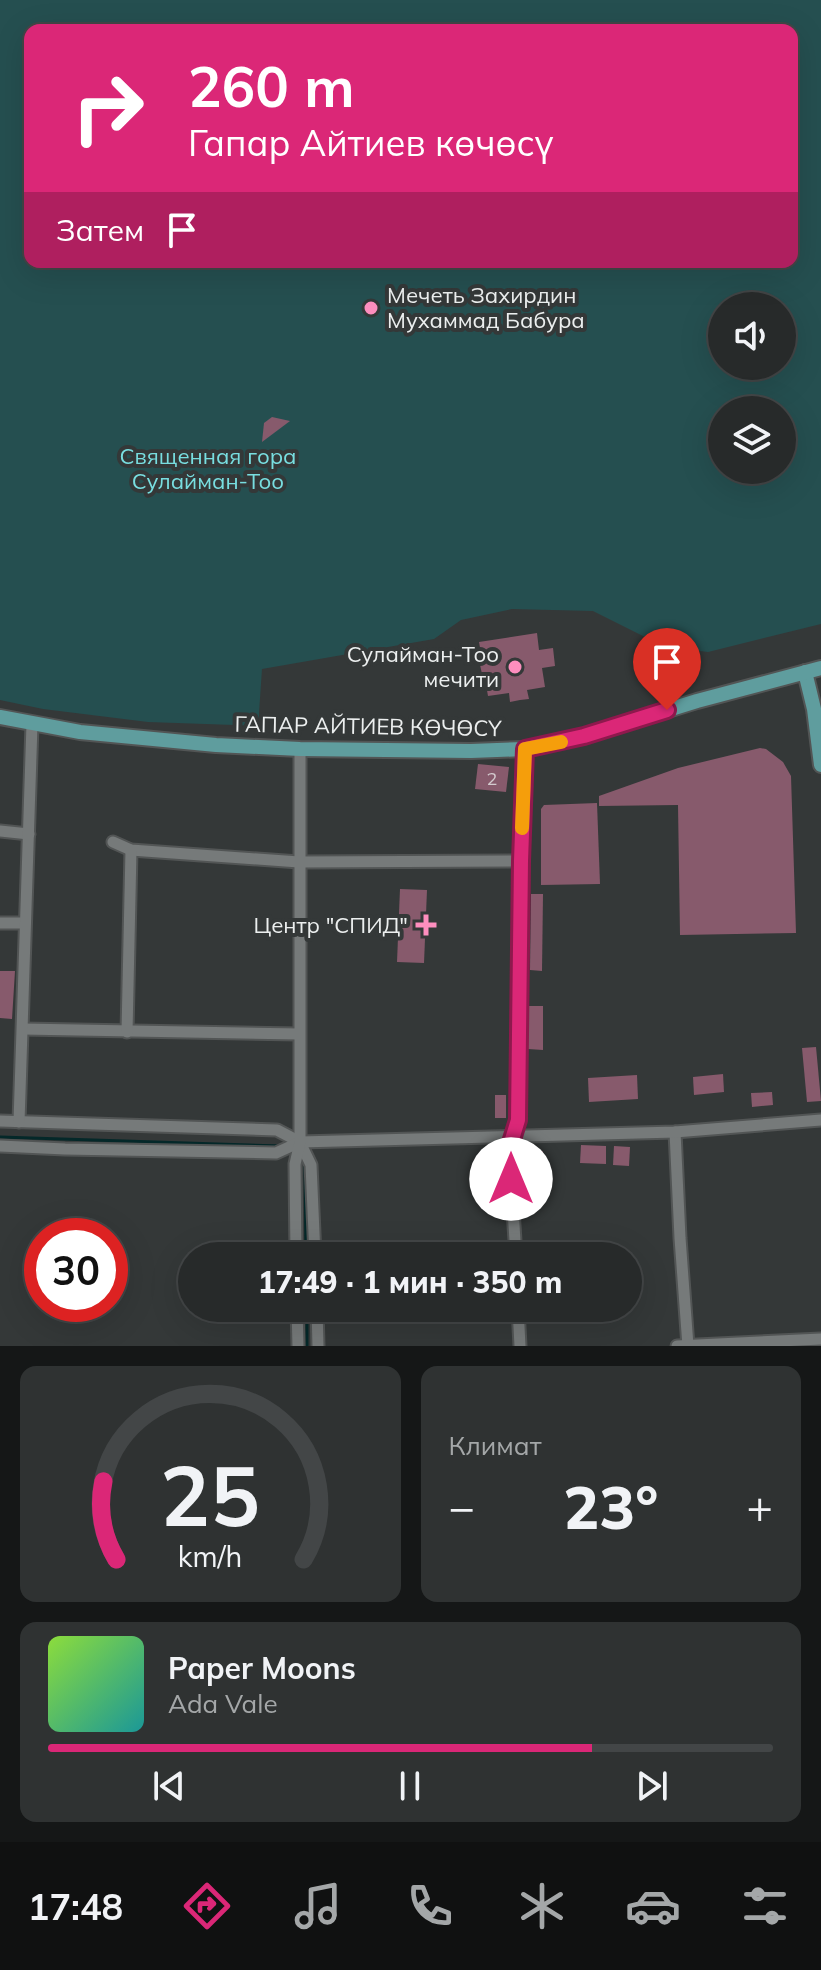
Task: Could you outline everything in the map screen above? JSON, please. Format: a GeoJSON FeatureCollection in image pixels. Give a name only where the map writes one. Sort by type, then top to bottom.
{"type":"FeatureCollection","features":[{"type":"Feature","properties":{"kind":"main road","name":"ГАПАР АЙТИЕВ КӨЧӨСҮ"},"geometry":{"type":"LineString","coordinates":[[0,717],[80,732],[202,744],[300,749],[525,749],[584,736],[697,701],[821,668]]}},
{"type":"Feature","properties":{"kind":"main road"},"geometry":{"type":"LineString","coordinates":[[805,672],[814,709],[821,765]]}},
{"type":"Feature","properties":{"kind":"street"},"geometry":{"type":"LineString","coordinates":[[19,1122],[32,724]]}},
{"type":"Feature","properties":{"kind":"street"},"geometry":{"type":"LineString","coordinates":[[296,1242],[295,1164],[300,1142],[300,749]]}},
{"type":"Feature","properties":{"kind":"street"},"geometry":{"type":"LineString","coordinates":[[515,1242],[509,1149],[518,1120],[525,749]]}},
{"type":"Feature","properties":{"kind":"street"},"geometry":{"type":"LineString","coordinates":[[0,831],[29,834]]}},
{"type":"Feature","properties":{"kind":"street"},"geometry":{"type":"LineString","coordinates":[[113,842],[131,850],[299,862],[521,861]]}},
{"type":"Feature","properties":{"kind":"street"},"geometry":{"type":"LineString","coordinates":[[127,1032],[131,850]]}},
{"type":"Feature","properties":{"kind":"street"},"geometry":{"type":"LineString","coordinates":[[0,923],[25,923]]}},
{"type":"Feature","properties":{"kind":"street"},"geometry":{"type":"LineString","coordinates":[[23,1029],[299,1034]]}},
{"type":"Feature","properties":{"kind":"street"},"geometry":{"type":"LineString","coordinates":[[0,1146],[276,1153],[300,1142],[675,1132],[821,1120]]}},
{"type":"Feature","properties":{"kind":"street"},"geometry":{"type":"LineString","coordinates":[[0,1121],[277,1130],[300,1142],[311,1165],[314,1242]]}},
{"type":"Feature","properties":{"kind":"street"},"geometry":{"type":"LineString","coordinates":[[675,1132],[688,1346]]}},
{"type":"Feature","properties":{"kind":"street"},"geometry":{"type":"LineString","coordinates":[[297,1322],[298,1346]]}},
{"type":"Feature","properties":{"kind":"street"},"geometry":{"type":"LineString","coordinates":[[317,1322],[318,1346]]}},
{"type":"Feature","properties":{"kind":"street"},"geometry":{"type":"LineString","coordinates":[[519,1322],[520,1346]]}},
{"type":"Feature","properties":{"kind":"street"},"geometry":{"type":"LineString","coordinates":[[677,1346],[821,1339]]}},
{"type":"Feature","properties":{"kind":"green space","name":"Священная гора Сулайман-Тоо"},"geometry":{"type":"Polygon","coordinates":[[[0,0],[821,0],[821,624],[708,652],[677,648],[647,638],[593,611],[512,609],[461,620],[434,639],[262,669],[260,726],[148,722],[43,709],[0,700],[0,0]]]}},
{"type":"Feature","properties":{"kind":"building"},"geometry":{"type":"Polygon","coordinates":[[[272,417],[290,421],[262,442],[264,423],[272,417]]]}},
{"type":"Feature","properties":{"kind":"building","name":"Сулайман-Тоо мечити"},"geometry":{"type":"Polygon","coordinates":[[[537,633],[539,650],[553,648],[555,666],[542,668],[545,687],[527,690],[529,699],[510,702],[509,693],[488,696],[479,660],[482,659],[479,642],[537,633]]]}},
{"type":"Feature","properties":{"kind":"building"},"geometry":{"type":"Polygon","coordinates":[[[760,748],[783,762],[791,776],[796,933],[680,935],[678,805],[599,806],[599,796],[678,768],[760,748]]]}},
{"type":"Feature","properties":{"kind":"building"},"geometry":{"type":"Polygon","coordinates":[[[478,764],[509,767],[506,792],[475,789],[478,764]]]}},
{"type":"Feature","properties":{"kind":"building"},"geometry":{"type":"Polygon","coordinates":[[[597,803],[600,884],[541,885],[541,809],[544,805],[597,803]]]}},
{"type":"Feature","properties":{"kind":"building"},"geometry":{"type":"Polygon","coordinates":[[[400,889],[427,890],[424,963],[397,962],[400,889]]]}},
{"type":"Feature","properties":{"kind":"building"},"geometry":{"type":"Polygon","coordinates":[[[531,894],[543,894],[542,971],[530,970],[531,894]]]}},
{"type":"Feature","properties":{"kind":"building"},"geometry":{"type":"Polygon","coordinates":[[[0,971],[15,971],[12,1019],[0,1018],[0,971]]]}},
{"type":"Feature","properties":{"kind":"building"},"geometry":{"type":"Polygon","coordinates":[[[528,1006],[543,1006],[543,1050],[528,1049],[528,1006]]]}},
{"type":"Feature","properties":{"kind":"building"},"geometry":{"type":"Polygon","coordinates":[[[816,1047],[821,1101],[807,1102],[802,1048],[816,1047]]]}},
{"type":"Feature","properties":{"kind":"building"},"geometry":{"type":"Polygon","coordinates":[[[723,1074],[724,1092],[694,1095],[693,1077],[723,1074]]]}},
{"type":"Feature","properties":{"kind":"building"},"geometry":{"type":"Polygon","coordinates":[[[637,1075],[638,1099],[589,1102],[588,1078],[637,1075]]]}},
{"type":"Feature","properties":{"kind":"building"},"geometry":{"type":"Polygon","coordinates":[[[772,1092],[773,1105],[752,1107],[751,1093],[772,1092]]]}},
{"type":"Feature","properties":{"kind":"building"},"geometry":{"type":"Polygon","coordinates":[[[495,1095],[506,1095],[506,1118],[495,1118],[495,1095]]]}},
{"type":"Feature","properties":{"kind":"building"},"geometry":{"type":"Polygon","coordinates":[[[581,1145],[606,1146],[606,1164],[580,1163],[581,1145]]]}},
{"type":"Feature","properties":{"kind":"building"},"geometry":{"type":"Polygon","coordinates":[[[614,1146],[630,1147],[629,1166],[613,1165],[614,1146]]]}},
{"type":"Feature","properties":{"kind":"building"},"geometry":{"type":"Polygon","coordinates":[[[531,1151],[543,1151],[542,1180],[530,1180],[531,1151]]]}},
{"type":"Feature","properties":{"kind":"waterway"},"geometry":{"type":"LineString","coordinates":[[0,1137],[281,1146]]}},
{"type":"Feature","properties":{"kind":"waterway"},"geometry":{"type":"LineString","coordinates":[[305,1163],[306,1242]]}},
{"type":"Feature","properties":{"kind":"waterway"},"geometry":{"type":"LineString","coordinates":[[307,1322],[307,1346]]}},
{"type":"Feature","properties":{"kind":"slow traffic"},"geometry":{"type":"LineString","coordinates":[[522,828],[525,749],[561,742]]}},
{"type":"Feature","properties":{"kind":"place","name":"Мечеть Захирдин Мухаммад Бабура"},"geometry":{"type":"Point","coordinates":[371,308]}},
{"type":"Feature","properties":{"kind":"place","name":"Сулайман-Тоо мечити"},"geometry":{"type":"Point","coordinates":[515,667]}},
{"type":"Feature","properties":{"kind":"place","name":"Центр \"СПИД\""},"geometry":{"type":"Point","coordinates":[426,925]}},
{"type":"Feature","properties":{"kind":"route"},"geometry":{"type":"LineString","coordinates":[[511,1179],[509,1149],[518,1120],[525,749],[584,736],[667,710]]}}]}
